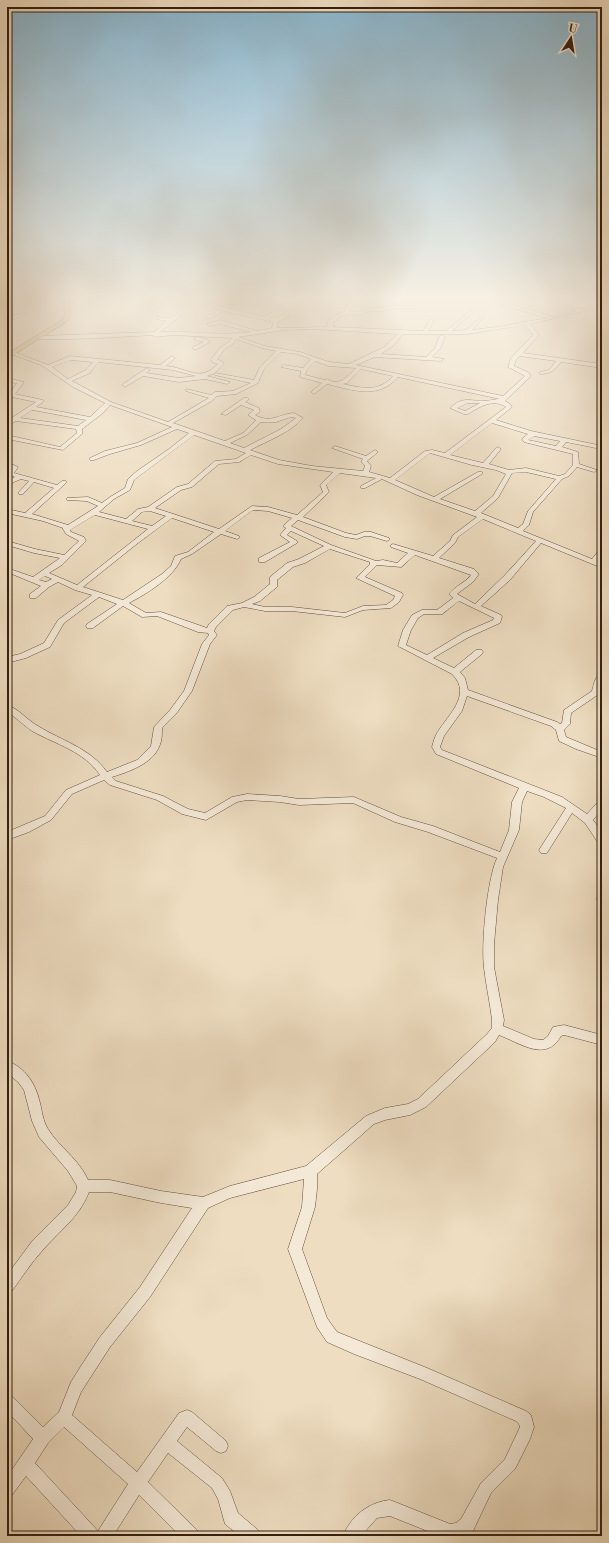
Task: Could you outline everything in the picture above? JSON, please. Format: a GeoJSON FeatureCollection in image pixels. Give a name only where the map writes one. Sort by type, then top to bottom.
{"type":"FeatureCollection","features":[{"type":"Feature","properties":{"kind":"street"},"geometry":{"type":"LineString","coordinates":[[53,371],[67,381],[109,403],[192,433],[247,452],[292,465],[365,473],[382,477],[420,494],[479,515],[602,566]]}},
{"type":"Feature","properties":{"kind":"street"},"geometry":{"type":"LineString","coordinates":[[67,381],[87,371]]}},
{"type":"Feature","properties":{"kind":"street"},"geometry":{"type":"LineString","coordinates":[[125,385],[147,371]]}},
{"type":"Feature","properties":{"kind":"street"},"geometry":{"type":"LineString","coordinates":[[184,371],[197,375],[212,373],[256,382]]}},
{"type":"Feature","properties":{"kind":"street"},"geometry":{"type":"LineString","coordinates":[[234,393],[256,382],[261,371]]}},
{"type":"Feature","properties":{"kind":"street"},"geometry":{"type":"LineString","coordinates":[[304,371],[302,376],[359,389],[378,389],[396,376]]}},
{"type":"Feature","properties":{"kind":"street"},"geometry":{"type":"LineString","coordinates":[[336,384],[345,382],[356,371]]}},
{"type":"Feature","properties":{"kind":"street"},"geometry":{"type":"LineString","coordinates":[[376,371],[458,387],[502,399],[509,406],[445,455]]}},
{"type":"Feature","properties":{"kind":"street"},"geometry":{"type":"LineString","coordinates":[[485,403],[502,399],[528,376],[526,373],[521,371]]}},
{"type":"Feature","properties":{"kind":"street"},"geometry":{"type":"LineString","coordinates":[[542,372],[551,371]]}},
{"type":"Feature","properties":{"kind":"street"},"geometry":{"type":"LineString","coordinates":[[143,374],[179,380],[205,377],[227,382]]}},
{"type":"Feature","properties":{"kind":"street"},"geometry":{"type":"LineString","coordinates":[[7,380],[21,382],[9,394]]}},
{"type":"Feature","properties":{"kind":"street"},"geometry":{"type":"LineString","coordinates":[[314,392],[327,381]]}},
{"type":"Feature","properties":{"kind":"street"},"geometry":{"type":"LineString","coordinates":[[188,390],[213,397]]}},
{"type":"Feature","properties":{"kind":"street"},"geometry":{"type":"LineString","coordinates":[[168,424],[213,397],[217,393],[234,393],[246,398],[224,414]]}},
{"type":"Feature","properties":{"kind":"street"},"geometry":{"type":"LineString","coordinates":[[7,424],[17,419],[41,401],[9,394]]}},
{"type":"Feature","properties":{"kind":"street"},"geometry":{"type":"LineString","coordinates":[[17,419],[79,428],[101,412],[109,403]]}},
{"type":"Feature","properties":{"kind":"street"},"geometry":{"type":"LineString","coordinates":[[150,509],[179,488],[190,486],[217,462],[237,461],[264,439],[291,427],[300,418],[294,415],[289,415],[277,420],[260,420],[251,415],[256,412],[257,409],[241,403]]}},
{"type":"Feature","properties":{"kind":"street"},"geometry":{"type":"LineString","coordinates":[[33,408],[91,419]]}},
{"type":"Feature","properties":{"kind":"street"},"geometry":{"type":"LineString","coordinates":[[43,422],[54,412]]}},
{"type":"Feature","properties":{"kind":"street"},"geometry":{"type":"LineString","coordinates":[[224,444],[245,434],[260,420]]}},
{"type":"Feature","properties":{"kind":"street"},"geometry":{"type":"LineString","coordinates":[[490,420],[534,433],[596,446]]}},
{"type":"Feature","properties":{"kind":"street"},"geometry":{"type":"LineString","coordinates":[[92,459],[102,453],[150,440],[176,427]]}},
{"type":"Feature","properties":{"kind":"street"},"geometry":{"type":"LineString","coordinates":[[7,437],[60,449],[80,433],[79,428]]}},
{"type":"Feature","properties":{"kind":"street"},"geometry":{"type":"LineString","coordinates":[[7,511],[27,515],[68,527],[94,513],[109,500],[128,489],[131,479],[139,472],[171,450],[192,433]]}},
{"type":"Feature","properties":{"kind":"street"},"geometry":{"type":"LineString","coordinates":[[519,532],[526,525],[530,512],[560,478],[567,475],[576,465],[576,453],[526,441],[525,439],[534,433]]}},
{"type":"Feature","properties":{"kind":"street"},"geometry":{"type":"LineString","coordinates":[[558,448],[564,440]]}},
{"type":"Feature","properties":{"kind":"street"},"geometry":{"type":"LineString","coordinates":[[335,448],[366,458]]}},
{"type":"Feature","properties":{"kind":"street"},"geometry":{"type":"LineString","coordinates":[[485,466],[498,449]]}},
{"type":"Feature","properties":{"kind":"street"},"geometry":{"type":"LineString","coordinates":[[391,480],[427,452],[431,451],[508,472],[526,470],[560,478]]}},
{"type":"Feature","properties":{"kind":"street"},"geometry":{"type":"LineString","coordinates":[[366,458],[375,452]]}},
{"type":"Feature","properties":{"kind":"street"},"geometry":{"type":"LineString","coordinates":[[365,473],[368,466],[364,461],[366,458]]}},
{"type":"Feature","properties":{"kind":"street"},"geometry":{"type":"LineString","coordinates":[[7,464],[15,467],[10,472],[11,474],[58,487]]}},
{"type":"Feature","properties":{"kind":"street"},"geometry":{"type":"LineString","coordinates":[[576,465],[594,470]]}},
{"type":"Feature","properties":{"kind":"street"},"geometry":{"type":"LineString","coordinates":[[338,471],[323,485],[326,492],[302,514],[286,525],[290,529],[329,546],[373,561],[374,563]]}},
{"type":"Feature","properties":{"kind":"street"},"geometry":{"type":"LineString","coordinates":[[435,499],[480,472]]}},
{"type":"Feature","properties":{"kind":"street"},"geometry":{"type":"LineString","coordinates":[[434,559],[453,542],[456,536],[496,497],[509,474],[508,472]]}},
{"type":"Feature","properties":{"kind":"street"},"geometry":{"type":"LineString","coordinates":[[7,483],[20,476]]}},
{"type":"Feature","properties":{"kind":"street"},"geometry":{"type":"LineString","coordinates":[[363,487],[382,477]]}},
{"type":"Feature","properties":{"kind":"street"},"geometry":{"type":"LineString","coordinates":[[21,493],[33,480]]}},
{"type":"Feature","properties":{"kind":"street"},"geometry":{"type":"LineString","coordinates":[[27,515],[64,482]]}},
{"type":"Feature","properties":{"kind":"street"},"geometry":{"type":"LineString","coordinates":[[69,499],[88,499],[103,506]]}},
{"type":"Feature","properties":{"kind":"street"},"geometry":{"type":"LineString","coordinates":[[90,626],[124,602],[166,576],[174,567],[178,558],[190,553],[218,531],[252,508],[268,509],[297,517],[345,535],[358,537],[364,534],[371,534],[387,539]]}},
{"type":"Feature","properties":{"kind":"street"},"geometry":{"type":"LineString","coordinates":[[128,521],[140,510],[150,509],[237,537]]}},
{"type":"Feature","properties":{"kind":"street"},"geometry":{"type":"LineString","coordinates":[[94,513],[108,518],[128,521],[152,528]]}},
{"type":"Feature","properties":{"kind":"street"},"geometry":{"type":"LineString","coordinates":[[78,588],[152,528],[171,516]]}},
{"type":"Feature","properties":{"kind":"street"},"geometry":{"type":"LineString","coordinates":[[34,580],[66,557],[83,541],[82,538],[66,531],[68,527]]}},
{"type":"Feature","properties":{"kind":"street"},"geometry":{"type":"LineString","coordinates":[[262,560],[295,542],[283,534],[290,529]]}},
{"type":"Feature","properties":{"kind":"street"},"geometry":{"type":"LineString","coordinates":[[476,607],[507,578],[540,540]]}},
{"type":"Feature","properties":{"kind":"street"},"geometry":{"type":"LineString","coordinates":[[7,543],[34,551],[66,557]]}},
{"type":"Feature","properties":{"kind":"street"},"geometry":{"type":"LineString","coordinates":[[210,631],[212,626],[230,608],[244,605],[262,596],[274,585],[274,580],[290,565],[302,561],[329,546]]}},
{"type":"Feature","properties":{"kind":"street"},"geometry":{"type":"LineString","coordinates":[[393,546],[471,571],[475,574],[466,584],[453,594],[476,607],[495,615],[498,619],[483,628],[466,635],[428,658]]}},
{"type":"Feature","properties":{"kind":"street"},"geometry":{"type":"LineString","coordinates":[[593,562],[602,550]]}},
{"type":"Feature","properties":{"kind":"street"},"geometry":{"type":"LineString","coordinates":[[244,605],[265,609],[292,609],[345,615],[352,614],[362,608],[385,608],[391,605],[399,595],[360,578],[374,563],[383,562],[398,565],[413,553]]}},
{"type":"Feature","properties":{"kind":"street"},"geometry":{"type":"LineString","coordinates":[[7,570],[46,585]]}},
{"type":"Feature","properties":{"kind":"street"},"geometry":{"type":"LineString","coordinates":[[44,573],[78,588],[124,602],[145,615],[158,614],[201,630],[210,631]]}},
{"type":"Feature","properties":{"kind":"street"},"geometry":{"type":"LineString","coordinates":[[33,596],[57,578]]}},
{"type":"Feature","properties":{"kind":"street"},"geometry":{"type":"LineString","coordinates":[[7,660],[23,656],[48,645],[61,622],[98,594]]}},
{"type":"Feature","properties":{"kind":"street"},"geometry":{"type":"LineString","coordinates":[[458,598],[439,612],[422,612],[415,617],[410,622],[402,646],[455,672],[460,678],[464,692],[458,711],[440,735],[436,747],[439,752],[524,787],[545,793],[571,807],[588,819],[602,841]]}},
{"type":"Feature","properties":{"kind":"street"},"geometry":{"type":"LineString","coordinates":[[7,836],[48,818],[69,792],[140,762],[150,753],[157,740],[158,727],[173,712],[191,683],[206,644],[213,635],[210,631]]}},
{"type":"Feature","properties":{"kind":"street"},"geometry":{"type":"LineString","coordinates":[[455,672],[479,652]]}},
{"type":"Feature","properties":{"kind":"street"},"geometry":{"type":"LineString","coordinates":[[560,729],[566,724],[567,712],[596,692],[599,680],[602,676]]}},
{"type":"Feature","properties":{"kind":"street"},"geometry":{"type":"LineString","coordinates":[[464,692],[554,724],[560,729],[562,739],[578,747],[602,755]]}},
{"type":"Feature","properties":{"kind":"street"},"geometry":{"type":"LineString","coordinates":[[7,708],[17,713],[35,729],[76,748],[94,762],[105,776],[113,783],[160,798],[185,812],[206,817],[235,799],[247,797],[299,802],[338,799],[354,800],[398,820],[430,829],[501,856]]}},
{"type":"Feature","properties":{"kind":"street"},"geometry":{"type":"LineString","coordinates":[[83,1186],[110,1186],[161,1197],[203,1203],[230,1192],[310,1171],[370,1120],[385,1114],[410,1109],[422,1103],[491,1038],[498,1029],[498,1020],[489,967],[489,944],[496,877],[501,856],[514,830],[517,802],[524,787]]}},
{"type":"Feature","properties":{"kind":"street"},"geometry":{"type":"LineString","coordinates":[[588,819],[602,803]]}},
{"type":"Feature","properties":{"kind":"street"},"geometry":{"type":"LineString","coordinates":[[544,850],[571,807]]}},
{"type":"Feature","properties":{"kind":"street"},"geometry":{"type":"LineString","coordinates":[[498,1029],[531,1043],[543,1045],[552,1040],[557,1031],[564,1030],[602,1040]]}},
{"type":"Feature","properties":{"kind":"street"},"geometry":{"type":"LineString","coordinates":[[7,1066],[23,1080],[29,1088],[38,1123],[44,1135],[79,1176],[83,1186],[82,1194],[71,1211],[39,1244],[7,1286]]}},
{"type":"Feature","properties":{"kind":"street"},"geometry":{"type":"LineString","coordinates":[[310,1171],[312,1184],[310,1200],[305,1220],[297,1236],[295,1249],[322,1322],[332,1337],[422,1373],[521,1416],[526,1420],[527,1426],[526,1434],[510,1464],[486,1488],[467,1525],[459,1531],[450,1532],[390,1508],[381,1508],[372,1511],[351,1536]]}},
{"type":"Feature","properties":{"kind":"street"},"geometry":{"type":"LineString","coordinates":[[8,1488],[43,1438],[64,1417],[76,1387],[86,1371],[106,1342],[145,1292],[203,1203]]}},
{"type":"Feature","properties":{"kind":"street"},"geometry":{"type":"LineString","coordinates":[[7,1401],[43,1438]]}},
{"type":"Feature","properties":{"kind":"street"},"geometry":{"type":"LineString","coordinates":[[64,1417],[138,1483],[191,1536]]}},
{"type":"Feature","properties":{"kind":"street"},"geometry":{"type":"LineString","coordinates":[[104,1536],[138,1483],[184,1418],[187,1418],[221,1446]]}},
{"type":"Feature","properties":{"kind":"street"},"geometry":{"type":"LineString","coordinates":[[167,1442],[217,1483],[225,1496],[231,1518],[252,1536]]}},
{"type":"Feature","properties":{"kind":"street"},"geometry":{"type":"LineString","coordinates":[[26,1464],[92,1536]]}}]}
